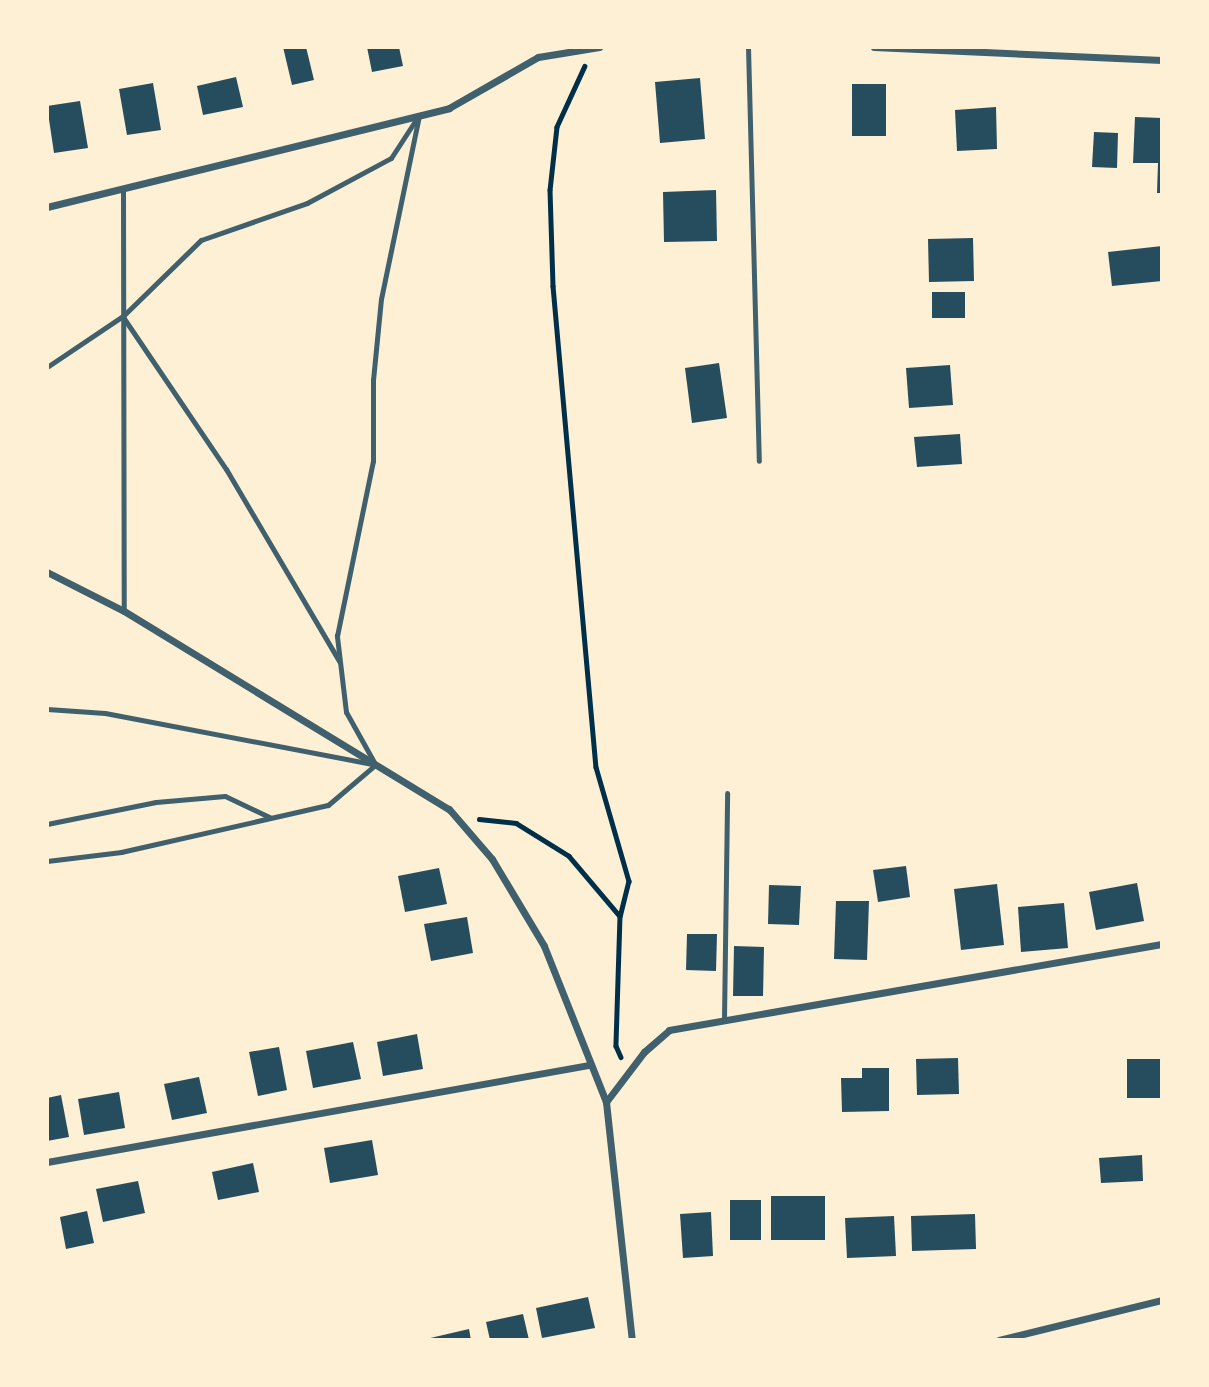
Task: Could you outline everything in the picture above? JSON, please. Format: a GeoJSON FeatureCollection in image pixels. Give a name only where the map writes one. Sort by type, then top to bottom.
{"type":"FeatureCollection","features":[{"type":"Feature","properties":{"kind":"street"},"geometry":{"type":"LineString","coordinates":[[47,207],[449,108],[538,57],[598,47]]}},
{"type":"Feature","properties":{"kind":"street"},"geometry":{"type":"LineString","coordinates":[[874,47],[1162,60]]}},
{"type":"Feature","properties":{"kind":"street"},"geometry":{"type":"LineString","coordinates":[[47,572],[124,611],[456,817],[492,859],[544,946],[589,1065],[606,1101],[632,1340]]}},
{"type":"Feature","properties":{"kind":"street"},"geometry":{"type":"LineString","coordinates":[[606,1101],[668,1030],[1162,944]]}},
{"type":"Feature","properties":{"kind":"street"},"geometry":{"type":"LineString","coordinates":[[47,1162],[589,1065]]}},
{"type":"Feature","properties":{"kind":"street"},"geometry":{"type":"LineString","coordinates":[[999,1340],[1162,1300]]}},
{"type":"Feature","properties":{"kind":"lane"},"geometry":{"type":"LineString","coordinates":[[748,47],[759,461]]}},
{"type":"Feature","properties":{"kind":"lane"},"geometry":{"type":"LineString","coordinates":[[47,367],[123,316],[201,240],[307,203],[391,158],[419,116]]}},
{"type":"Feature","properties":{"kind":"lane"},"geometry":{"type":"LineString","coordinates":[[375,765],[346,712],[337,636],[373,461],[373,380],[381,299],[419,116]]}},
{"type":"Feature","properties":{"kind":"lane"},"geometry":{"type":"LineString","coordinates":[[123,189],[124,611]]}},
{"type":"Feature","properties":{"kind":"lane"},"geometry":{"type":"LineString","coordinates":[[123,316],[226,469],[340,664]]}},
{"type":"Feature","properties":{"kind":"lane"},"geometry":{"type":"LineString","coordinates":[[47,709],[105,713],[184,732],[375,765]]}},
{"type":"Feature","properties":{"kind":"lane"},"geometry":{"type":"LineString","coordinates":[[47,861],[121,852],[328,805],[375,765]]}},
{"type":"Feature","properties":{"kind":"lane"},"geometry":{"type":"LineString","coordinates":[[724,1019],[727,793]]}},
{"type":"Feature","properties":{"kind":"lane"},"geometry":{"type":"LineString","coordinates":[[47,824],[156,802],[225,796],[269,817]]}},
{"type":"Feature","properties":{"kind":"path"},"geometry":{"type":"LineString","coordinates":[[598,47],[577,78],[557,127],[550,190],[571,522],[596,767],[629,881],[620,916],[616,1045],[628,1074]]}},
{"type":"Feature","properties":{"kind":"path"},"geometry":{"type":"LineString","coordinates":[[456,817],[516,823],[569,856],[620,916]]}},
{"type":"Feature","properties":{"kind":"building"},"geometry":{"type":"Polygon","coordinates":[[[283,47],[306,47],[314,80],[292,85],[283,47]]]}},
{"type":"Feature","properties":{"kind":"building"},"geometry":{"type":"Polygon","coordinates":[[[367,47],[399,47],[403,66],[372,72],[367,47]]]}},
{"type":"Feature","properties":{"kind":"building"},"geometry":{"type":"Polygon","coordinates":[[[236,77],[243,107],[203,115],[197,86],[236,77]]]}},
{"type":"Feature","properties":{"kind":"building"},"geometry":{"type":"Polygon","coordinates":[[[700,78],[705,139],[660,143],[655,82],[700,78]]]}},
{"type":"Feature","properties":{"kind":"building"},"geometry":{"type":"Polygon","coordinates":[[[153,83],[161,130],[127,135],[119,89],[153,83]]]}},
{"type":"Feature","properties":{"kind":"building"},"geometry":{"type":"Polygon","coordinates":[[[852,84],[886,84],[886,136],[852,136],[852,84]]]}},
{"type":"Feature","properties":{"kind":"building"},"geometry":{"type":"Polygon","coordinates":[[[80,101],[88,148],[54,153],[47,106],[80,101]]]}},
{"type":"Feature","properties":{"kind":"building"},"geometry":{"type":"Polygon","coordinates":[[[996,107],[997,149],[957,151],[955,110],[996,107]]]}},
{"type":"Feature","properties":{"kind":"building"},"geometry":{"type":"Polygon","coordinates":[[[1135,117],[1162,118],[1162,193],[1157,193],[1158,163],[1133,163],[1135,117]]]}},
{"type":"Feature","properties":{"kind":"building"},"geometry":{"type":"Polygon","coordinates":[[[1094,132],[1118,133],[1117,168],[1092,167],[1094,132]]]}},
{"type":"Feature","properties":{"kind":"building"},"geometry":{"type":"Polygon","coordinates":[[[716,190],[717,241],[664,242],[663,192],[716,190]]]}},
{"type":"Feature","properties":{"kind":"building"},"geometry":{"type":"Polygon","coordinates":[[[973,238],[974,281],[929,282],[928,239],[973,238]]]}},
{"type":"Feature","properties":{"kind":"building"},"geometry":{"type":"Polygon","coordinates":[[[1162,246],[1162,281],[1112,286],[1108,252],[1162,246]]]}},
{"type":"Feature","properties":{"kind":"building"},"geometry":{"type":"Polygon","coordinates":[[[932,292],[965,292],[965,318],[932,318],[932,292]]]}},
{"type":"Feature","properties":{"kind":"building"},"geometry":{"type":"Polygon","coordinates":[[[719,363],[727,418],[692,423],[685,368],[719,363]]]}},
{"type":"Feature","properties":{"kind":"building"},"geometry":{"type":"Polygon","coordinates":[[[950,365],[953,405],[909,408],[906,368],[950,365]]]}},
{"type":"Feature","properties":{"kind":"building"},"geometry":{"type":"Polygon","coordinates":[[[960,434],[962,464],[917,467],[914,437],[960,434]]]}},
{"type":"Feature","properties":{"kind":"building"},"geometry":{"type":"Polygon","coordinates":[[[906,866],[910,897],[878,902],[873,870],[906,866]]]}},
{"type":"Feature","properties":{"kind":"building"},"geometry":{"type":"Polygon","coordinates":[[[439,868],[447,904],[405,912],[398,876],[439,868]]]}},
{"type":"Feature","properties":{"kind":"building"},"geometry":{"type":"Polygon","coordinates":[[[1137,883],[1144,921],[1096,930],[1089,892],[1137,883]]]}},
{"type":"Feature","properties":{"kind":"building"},"geometry":{"type":"Polygon","coordinates":[[[997,884],[1004,945],[961,950],[954,889],[997,884]]]}},
{"type":"Feature","properties":{"kind":"building"},"geometry":{"type":"Polygon","coordinates":[[[769,885],[801,886],[799,925],[768,924],[769,885]]]}},
{"type":"Feature","properties":{"kind":"building"},"geometry":{"type":"Polygon","coordinates":[[[836,901],[869,901],[867,960],[834,959],[836,901]]]}},
{"type":"Feature","properties":{"kind":"building"},"geometry":{"type":"Polygon","coordinates":[[[1064,903],[1068,948],[1021,952],[1018,907],[1064,903]]]}},
{"type":"Feature","properties":{"kind":"building"},"geometry":{"type":"Polygon","coordinates":[[[467,917],[473,953],[431,961],[424,924],[467,917]]]}},
{"type":"Feature","properties":{"kind":"building"},"geometry":{"type":"Polygon","coordinates":[[[687,934],[717,934],[716,971],[686,970],[687,934]]]}},
{"type":"Feature","properties":{"kind":"building"},"geometry":{"type":"Polygon","coordinates":[[[734,946],[764,947],[763,996],[733,996],[734,946]]]}},
{"type":"Feature","properties":{"kind":"building"},"geometry":{"type":"Polygon","coordinates":[[[417,1034],[423,1069],[383,1076],[377,1042],[417,1034]]]}},
{"type":"Feature","properties":{"kind":"building"},"geometry":{"type":"Polygon","coordinates":[[[353,1042],[361,1079],[313,1088],[306,1051],[353,1042]]]}},
{"type":"Feature","properties":{"kind":"building"},"geometry":{"type":"Polygon","coordinates":[[[279,1047],[287,1090],[258,1096],[249,1052],[279,1047]]]}},
{"type":"Feature","properties":{"kind":"building"},"geometry":{"type":"Polygon","coordinates":[[[958,1058],[959,1094],[917,1095],[916,1059],[958,1058]]]}},
{"type":"Feature","properties":{"kind":"building"},"geometry":{"type":"Polygon","coordinates":[[[1127,1059],[1162,1059],[1162,1098],[1127,1098],[1127,1059]]]}},
{"type":"Feature","properties":{"kind":"building"},"geometry":{"type":"Polygon","coordinates":[[[862,1068],[889,1068],[889,1111],[842,1112],[841,1078],[862,1078],[862,1068]]]}},
{"type":"Feature","properties":{"kind":"building"},"geometry":{"type":"Polygon","coordinates":[[[199,1077],[207,1113],[172,1120],[164,1084],[199,1077]]]}},
{"type":"Feature","properties":{"kind":"building"},"geometry":{"type":"Polygon","coordinates":[[[119,1092],[125,1128],[84,1135],[78,1099],[119,1092]]]}},
{"type":"Feature","properties":{"kind":"building"},"geometry":{"type":"Polygon","coordinates":[[[61,1095],[69,1137],[47,1141],[47,1098],[61,1095]]]}},
{"type":"Feature","properties":{"kind":"building"},"geometry":{"type":"Polygon","coordinates":[[[372,1140],[378,1175],[330,1183],[324,1148],[372,1140]]]}},
{"type":"Feature","properties":{"kind":"building"},"geometry":{"type":"Polygon","coordinates":[[[1142,1155],[1143,1181],[1101,1183],[1099,1158],[1142,1155]]]}},
{"type":"Feature","properties":{"kind":"building"},"geometry":{"type":"Polygon","coordinates":[[[253,1163],[259,1192],[218,1200],[212,1172],[253,1163]]]}},
{"type":"Feature","properties":{"kind":"building"},"geometry":{"type":"Polygon","coordinates":[[[138,1181],[145,1213],[103,1222],[96,1189],[138,1181]]]}},
{"type":"Feature","properties":{"kind":"building"},"geometry":{"type":"Polygon","coordinates":[[[771,1196],[825,1196],[825,1240],[771,1240],[771,1196]]]}},
{"type":"Feature","properties":{"kind":"building"},"geometry":{"type":"Polygon","coordinates":[[[730,1200],[761,1200],[761,1240],[730,1240],[730,1200]]]}},
{"type":"Feature","properties":{"kind":"building"},"geometry":{"type":"Polygon","coordinates":[[[87,1211],[94,1243],[66,1249],[60,1217],[87,1211]]]}},
{"type":"Feature","properties":{"kind":"building"},"geometry":{"type":"Polygon","coordinates":[[[711,1212],[713,1256],[683,1258],[680,1214],[711,1212]]]}},
{"type":"Feature","properties":{"kind":"building"},"geometry":{"type":"Polygon","coordinates":[[[975,1214],[976,1249],[912,1251],[911,1216],[975,1214]]]}},
{"type":"Feature","properties":{"kind":"building"},"geometry":{"type":"Polygon","coordinates":[[[894,1216],[896,1256],[847,1258],[845,1218],[894,1216]]]}},
{"type":"Feature","properties":{"kind":"building"},"geometry":{"type":"Polygon","coordinates":[[[588,1297],[595,1328],[542,1338],[536,1308],[588,1297]]]}},
{"type":"Feature","properties":{"kind":"building"},"geometry":{"type":"Polygon","coordinates":[[[523,1314],[529,1340],[490,1340],[486,1322],[523,1314]]]}},
{"type":"Feature","properties":{"kind":"building"},"geometry":{"type":"Polygon","coordinates":[[[469,1329],[471,1340],[426,1340],[426,1339],[469,1329]]]}}]}
